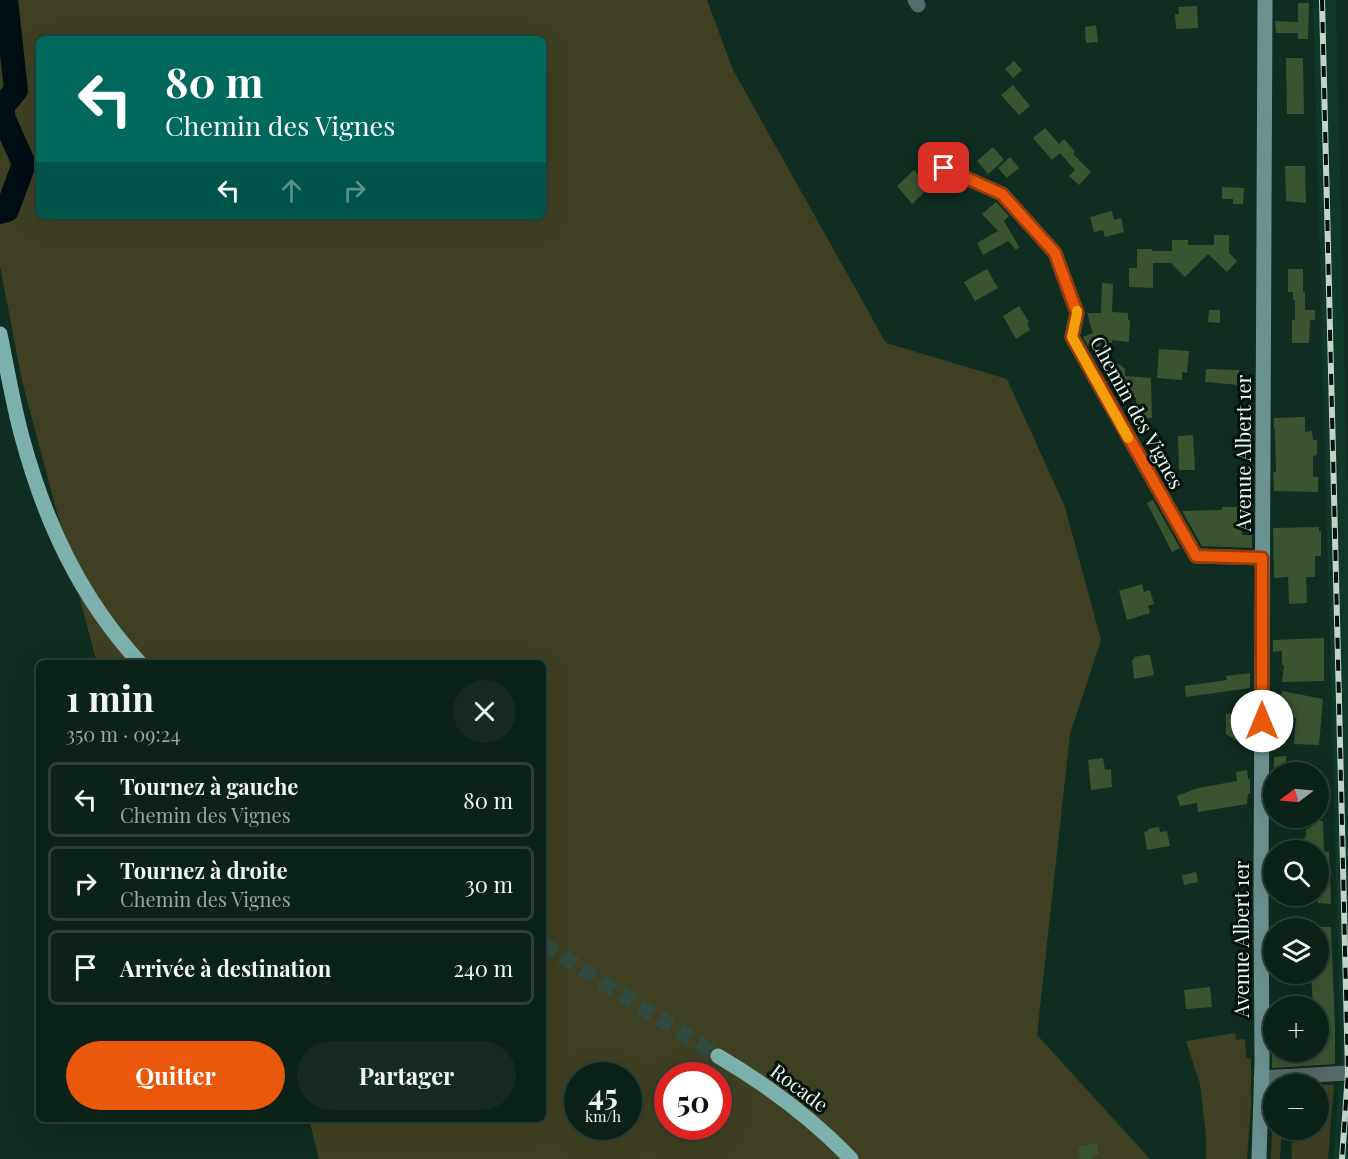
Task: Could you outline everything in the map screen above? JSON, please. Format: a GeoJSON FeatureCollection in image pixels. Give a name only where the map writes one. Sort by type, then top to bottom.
{"type":"FeatureCollection","features":[{"type":"Feature","properties":{"kind":"main road","name":"Avenue Albert 1er"},"geometry":{"type":"LineString","coordinates":[[1259,1159],[1265,0]]}},
{"type":"Feature","properties":{"kind":"main road"},"geometry":{"type":"LineString","coordinates":[[0,334],[22,436],[52,525],[70,566],[91,601],[137,660]]}},
{"type":"Feature","properties":{"kind":"main road","name":"Rocade"},"geometry":{"type":"LineString","coordinates":[[718,1056],[780,1097],[828,1135],[851,1159]]}},
{"type":"Feature","properties":{"kind":"street","name":"Chemin des Vignes"},"geometry":{"type":"LineString","coordinates":[[944,168],[1002,194],[1055,253],[1077,313],[1072,337],[1196,556],[1262,558]]}},
{"type":"Feature","properties":{"kind":"street"},"geometry":{"type":"LineString","coordinates":[[1261,1078],[1348,1073]]}},
{"type":"Feature","properties":{"kind":"shaded area"},"geometry":{"type":"Polygon","coordinates":[[[0,0],[707,0],[733,70],[886,343],[1007,379],[1065,507],[1101,640],[1070,734],[1037,1035],[1150,1159],[319,1159],[310,1122],[546,1122],[546,660],[96,660],[22,381],[0,266],[0,0]]]}},
{"type":"Feature","properties":{"kind":"shaded area"},"geometry":{"type":"Polygon","coordinates":[[[1313,0],[1336,0],[1348,504],[1348,1065],[1341,1066],[1313,0]]]}},
{"type":"Feature","properties":{"kind":"shaded area"},"geometry":{"type":"Polygon","coordinates":[[[1235,1033],[1236,1040],[1245,1039],[1246,1057],[1251,1059],[1251,1105],[1247,1159],[1206,1159],[1206,1136],[1200,1084],[1186,1041],[1235,1033]]]}},
{"type":"Feature","properties":{"kind":"shaded area"},"geometry":{"type":"Polygon","coordinates":[[[1348,1082],[1348,1159],[1333,1159],[1339,1083],[1348,1082]]]}},
{"type":"Feature","properties":{"kind":"shaded area"},"geometry":{"type":"Polygon","coordinates":[[[1329,1085],[1334,1085],[1328,1159],[1292,1159],[1293,1140],[1329,1140],[1329,1085]]]}},
{"type":"Feature","properties":{"kind":"shaded area"},"geometry":{"type":"Polygon","coordinates":[[[1272,1140],[1281,1140],[1280,1159],[1271,1159],[1272,1140]]]}},
{"type":"Feature","properties":{"kind":"building"},"geometry":{"type":"Polygon","coordinates":[[[1298,3],[1309,3],[1308,39],[1298,39],[1298,33],[1276,33],[1275,21],[1298,22],[1298,3]]]}},
{"type":"Feature","properties":{"kind":"building"},"geometry":{"type":"Polygon","coordinates":[[[1197,6],[1198,28],[1176,29],[1175,14],[1179,14],[1178,7],[1197,6]]]}},
{"type":"Feature","properties":{"kind":"building"},"geometry":{"type":"Polygon","coordinates":[[[1096,25],[1098,42],[1086,43],[1085,27],[1096,25]]]}},
{"type":"Feature","properties":{"kind":"building"},"geometry":{"type":"Polygon","coordinates":[[[1286,58],[1303,58],[1304,114],[1287,114],[1286,58]]]}},
{"type":"Feature","properties":{"kind":"building"},"geometry":{"type":"Polygon","coordinates":[[[1014,61],[1022,70],[1013,78],[1005,69],[1014,61]]]}},
{"type":"Feature","properties":{"kind":"building"},"geometry":{"type":"Polygon","coordinates":[[[1013,85],[1030,106],[1019,115],[1001,95],[1013,85]]]}},
{"type":"Feature","properties":{"kind":"building"},"geometry":{"type":"Polygon","coordinates":[[[1045,128],[1059,144],[1064,139],[1075,152],[1073,154],[1091,172],[1079,185],[1069,176],[1075,170],[1060,153],[1052,160],[1033,138],[1045,128]]]}},
{"type":"Feature","properties":{"kind":"building"},"geometry":{"type":"Polygon","coordinates":[[[993,147],[1004,160],[988,174],[977,161],[993,147]]]}},
{"type":"Feature","properties":{"kind":"building"},"geometry":{"type":"Polygon","coordinates":[[[1010,157],[1019,168],[1007,178],[998,168],[1010,157]]]}},
{"type":"Feature","properties":{"kind":"building"},"geometry":{"type":"Polygon","coordinates":[[[1285,166],[1305,166],[1306,203],[1286,201],[1285,166]]]}},
{"type":"Feature","properties":{"kind":"building"},"geometry":{"type":"Polygon","coordinates":[[[914,170],[930,187],[912,204],[897,186],[914,170]]]}},
{"type":"Feature","properties":{"kind":"building"},"geometry":{"type":"Polygon","coordinates":[[[1222,187],[1244,188],[1243,204],[1233,204],[1233,199],[1222,199],[1222,187]]]}},
{"type":"Feature","properties":{"kind":"building"},"geometry":{"type":"Polygon","coordinates":[[[996,202],[1009,216],[1004,221],[1019,247],[1016,250],[1008,241],[983,255],[977,243],[998,231],[982,214],[996,202]]]}},
{"type":"Feature","properties":{"kind":"building"},"geometry":{"type":"Polygon","coordinates":[[[1112,211],[1114,220],[1121,218],[1124,232],[1105,237],[1103,230],[1094,232],[1090,217],[1112,211]]]}},
{"type":"Feature","properties":{"kind":"building"},"geometry":{"type":"Polygon","coordinates":[[[1214,235],[1229,235],[1229,253],[1237,261],[1227,272],[1208,254],[1185,277],[1171,263],[1153,263],[1153,288],[1129,287],[1129,268],[1137,268],[1137,249],[1172,251],[1172,240],[1188,240],[1188,245],[1214,245],[1214,235]]]}},
{"type":"Feature","properties":{"kind":"building"},"geometry":{"type":"Polygon","coordinates":[[[987,269],[998,288],[975,301],[964,282],[987,269]]]}},
{"type":"Feature","properties":{"kind":"building"},"geometry":{"type":"Polygon","coordinates":[[[1288,269],[1303,269],[1305,310],[1315,310],[1315,320],[1310,320],[1309,343],[1292,343],[1295,300],[1293,300],[1293,292],[1288,292],[1288,269]]]}},
{"type":"Feature","properties":{"kind":"building"},"geometry":{"type":"Polygon","coordinates":[[[1102,283],[1113,284],[1112,312],[1128,313],[1128,320],[1130,320],[1129,342],[1112,340],[1112,343],[1100,342],[1111,366],[1119,364],[1125,369],[1125,376],[1151,378],[1152,418],[1136,419],[1136,397],[1121,404],[1083,337],[1093,333],[1087,313],[1101,313],[1102,283]]]}},
{"type":"Feature","properties":{"kind":"building"},"geometry":{"type":"Polygon","coordinates":[[[1019,306],[1029,322],[1027,323],[1030,330],[1016,339],[1003,316],[1019,306]]]}},
{"type":"Feature","properties":{"kind":"building"},"geometry":{"type":"Polygon","coordinates":[[[1209,310],[1220,310],[1220,323],[1208,322],[1209,310]]]}},
{"type":"Feature","properties":{"kind":"building"},"geometry":{"type":"Polygon","coordinates":[[[1159,349],[1189,351],[1187,373],[1182,372],[1182,380],[1157,378],[1159,349]]]}},
{"type":"Feature","properties":{"kind":"building"},"geometry":{"type":"Polygon","coordinates":[[[1206,369],[1239,370],[1238,385],[1205,382],[1206,369]]]}},
{"type":"Feature","properties":{"kind":"building"},"geometry":{"type":"Polygon","coordinates":[[[1305,417],[1305,432],[1312,431],[1313,440],[1317,440],[1317,455],[1313,456],[1313,477],[1318,477],[1318,492],[1274,491],[1273,472],[1276,472],[1274,418],[1305,417]]]}},
{"type":"Feature","properties":{"kind":"building"},"geometry":{"type":"Polygon","coordinates":[[[1193,435],[1195,470],[1179,470],[1178,436],[1193,435]]]}},
{"type":"Feature","properties":{"kind":"building"},"geometry":{"type":"Polygon","coordinates":[[[1153,500],[1180,548],[1172,552],[1147,503],[1153,500]]]}},
{"type":"Feature","properties":{"kind":"building"},"geometry":{"type":"Polygon","coordinates":[[[1222,507],[1243,507],[1242,535],[1252,535],[1252,548],[1202,546],[1182,511],[1222,510],[1222,507]]]}},
{"type":"Feature","properties":{"kind":"building"},"geometry":{"type":"Polygon","coordinates":[[[1319,527],[1321,556],[1315,556],[1315,577],[1306,577],[1307,603],[1289,604],[1288,577],[1274,578],[1273,528],[1319,527]]]}},
{"type":"Feature","properties":{"kind":"building"},"geometry":{"type":"Polygon","coordinates":[[[1142,584],[1144,592],[1150,590],[1154,604],[1148,606],[1150,613],[1127,620],[1119,591],[1142,584]]]}},
{"type":"Feature","properties":{"kind":"building"},"geometry":{"type":"Polygon","coordinates":[[[1324,638],[1324,681],[1282,682],[1284,665],[1282,665],[1282,651],[1273,652],[1273,640],[1324,638]]]}},
{"type":"Feature","properties":{"kind":"building"},"geometry":{"type":"Polygon","coordinates":[[[1150,655],[1154,675],[1134,679],[1132,660],[1134,657],[1150,655]]]}},
{"type":"Feature","properties":{"kind":"building"},"geometry":{"type":"Polygon","coordinates":[[[1250,673],[1250,688],[1186,697],[1185,686],[1227,680],[1226,676],[1250,673]]]}},
{"type":"Feature","properties":{"kind":"building"},"geometry":{"type":"Polygon","coordinates":[[[1282,691],[1323,699],[1319,745],[1294,744],[1296,718],[1273,717],[1274,694],[1282,694],[1282,691]]]}},
{"type":"Feature","properties":{"kind":"building"},"geometry":{"type":"Polygon","coordinates":[[[1226,714],[1250,714],[1250,743],[1239,742],[1226,734],[1226,714]]]}},
{"type":"Feature","properties":{"kind":"building"},"geometry":{"type":"Polygon","coordinates":[[[1286,756],[1286,762],[1274,762],[1274,757],[1286,756]]]}},
{"type":"Feature","properties":{"kind":"building"},"geometry":{"type":"Polygon","coordinates":[[[1103,758],[1105,770],[1111,769],[1112,787],[1091,790],[1088,760],[1103,758]]]}},
{"type":"Feature","properties":{"kind":"building"},"geometry":{"type":"Polygon","coordinates":[[[1247,770],[1248,779],[1250,779],[1250,794],[1248,794],[1247,804],[1198,812],[1197,803],[1180,806],[1177,796],[1198,788],[1237,781],[1236,772],[1247,770]]]}},
{"type":"Feature","properties":{"kind":"building"},"geometry":{"type":"Polygon","coordinates":[[[1159,827],[1160,832],[1167,831],[1170,846],[1147,850],[1144,832],[1159,827]]]}},
{"type":"Feature","properties":{"kind":"building"},"geometry":{"type":"Polygon","coordinates":[[[1323,828],[1324,840],[1303,840],[1306,836],[1306,830],[1323,828]]]}},
{"type":"Feature","properties":{"kind":"building"},"geometry":{"type":"Polygon","coordinates":[[[1329,852],[1331,904],[1329,904],[1329,852]]]}},
{"type":"Feature","properties":{"kind":"building"},"geometry":{"type":"Polygon","coordinates":[[[1196,872],[1198,882],[1184,885],[1182,875],[1196,872]]]}},
{"type":"Feature","properties":{"kind":"building"},"geometry":{"type":"Polygon","coordinates":[[[1329,927],[1331,927],[1335,1064],[1272,1068],[1272,1062],[1329,1062],[1329,996],[1312,996],[1312,984],[1329,984],[1329,927]]]}},
{"type":"Feature","properties":{"kind":"building"},"geometry":{"type":"Polygon","coordinates":[[[1210,987],[1212,1007],[1186,1009],[1184,990],[1210,987]]]}},
{"type":"Feature","properties":{"kind":"building"},"geometry":{"type":"Polygon","coordinates":[[[1097,1143],[1099,1154],[1092,1156],[1092,1159],[1080,1159],[1078,1147],[1097,1143]]]}},
{"type":"Feature","properties":{"kind":"waterway"},"geometry":{"type":"LineString","coordinates":[[0,212],[7,210],[24,164],[4,119],[2,107],[16,90],[6,0]]}},
{"type":"Feature","properties":{"kind":"tunnel"},"geometry":{"type":"LineString","coordinates":[[546,946],[718,1056]]}},
{"type":"Feature","properties":{"kind":"railway"},"geometry":{"type":"LineString","coordinates":[[1322,0],[1348,1073],[1342,1159]]}},
{"type":"Feature","properties":{"kind":"slow traffic"},"geometry":{"type":"LineString","coordinates":[[1077,311],[1072,337],[1128,438]]}},
{"type":"Feature","properties":{"kind":"route"},"geometry":{"type":"LineString","coordinates":[[944,168],[1002,194],[1055,253],[1077,313],[1072,337],[1196,556],[1262,558],[1262,721]]}}]}
